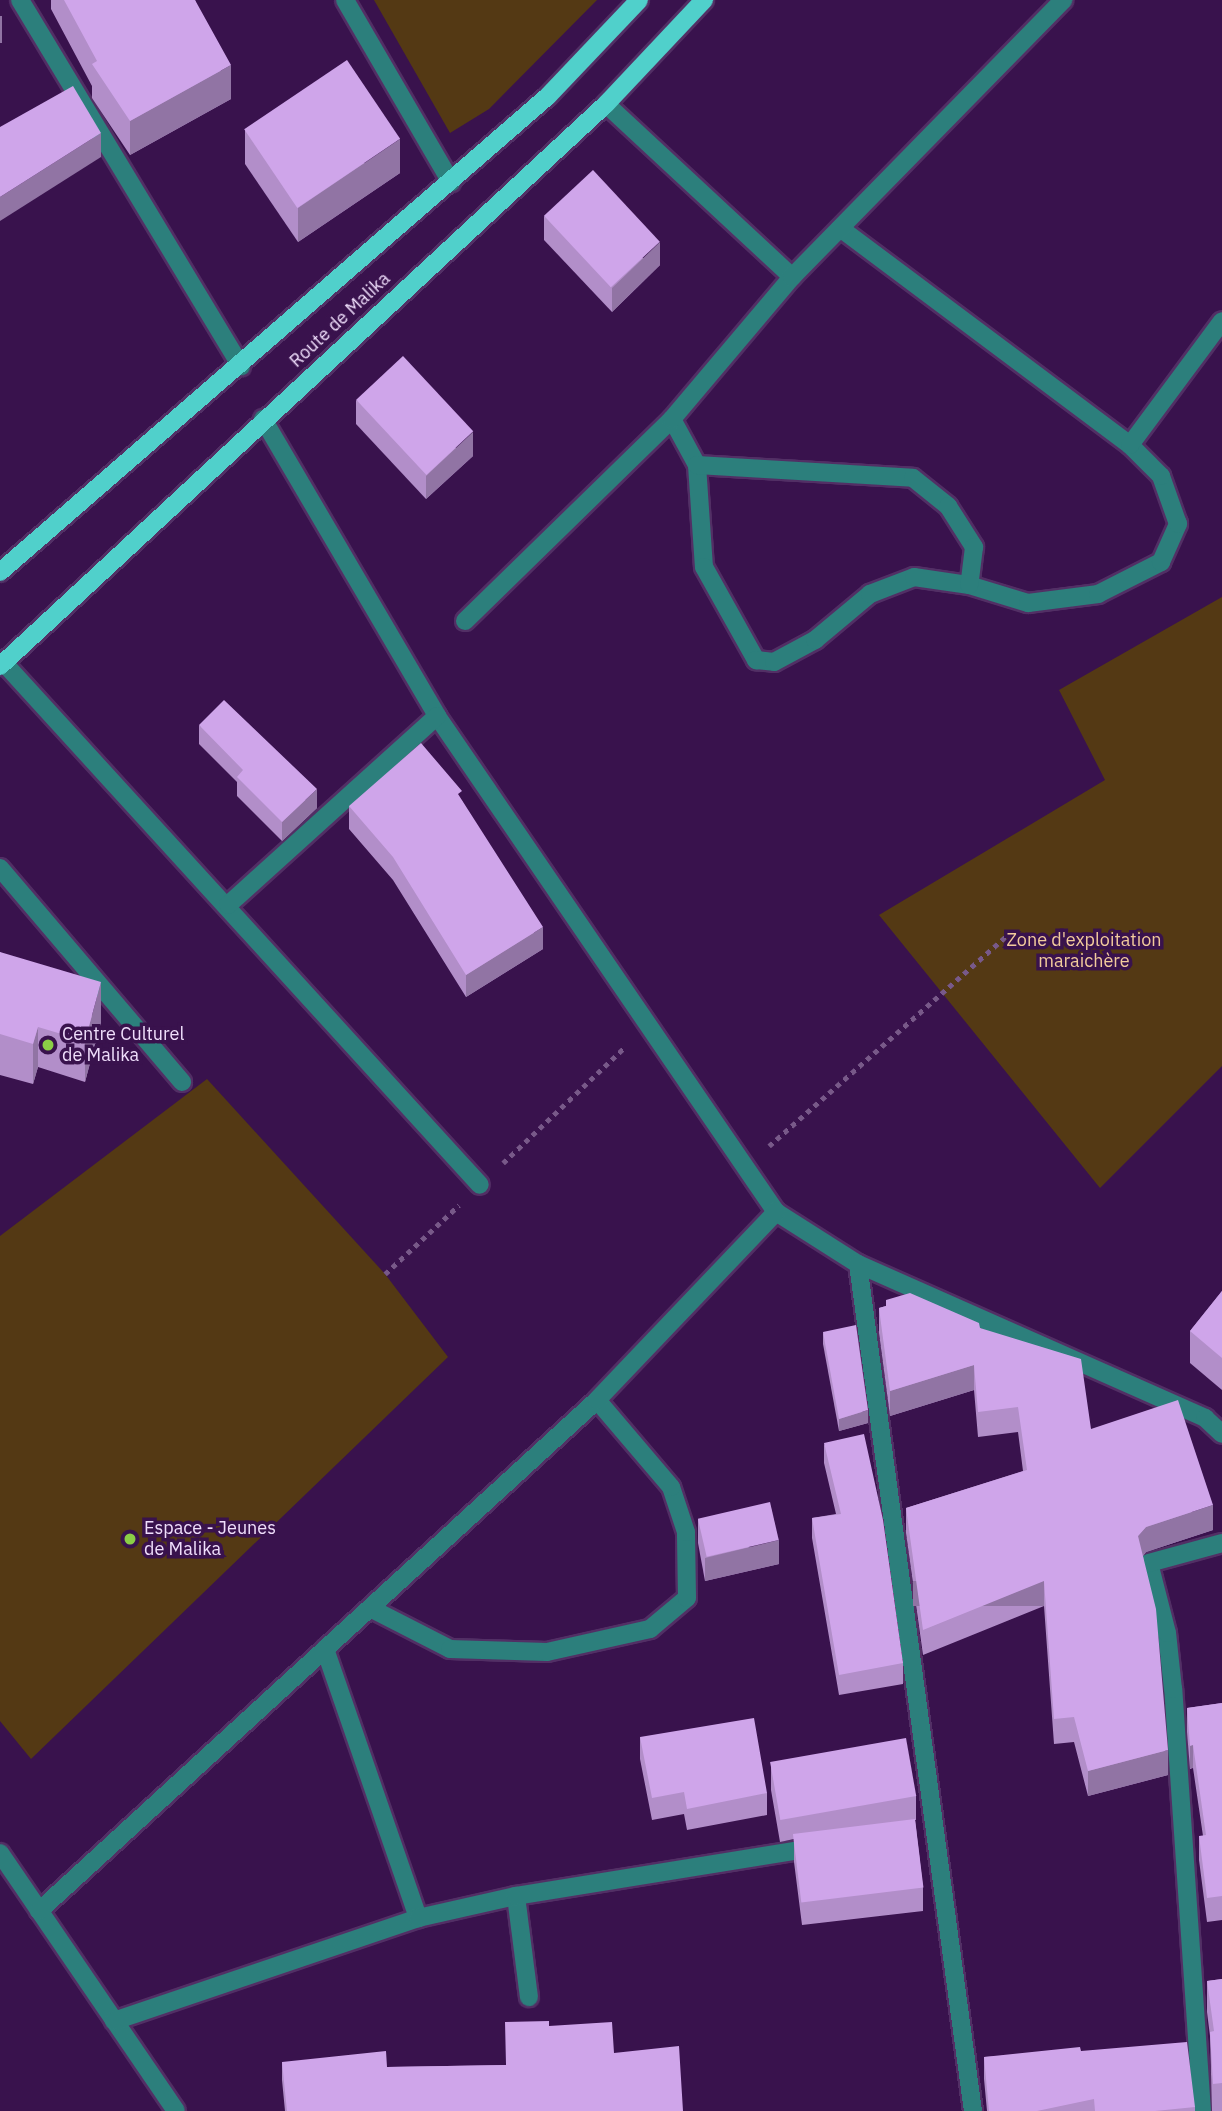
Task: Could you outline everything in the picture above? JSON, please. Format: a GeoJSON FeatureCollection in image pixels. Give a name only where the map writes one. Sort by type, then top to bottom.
{"type":"FeatureCollection","features":[{"type":"Feature","properties":{"kind":"main road","name":"Route de Malika"},"geometry":{"type":"LineString","coordinates":[[2,564],[241,366],[451,182],[548,96],[639,0]]}},
{"type":"Feature","properties":{"kind":"main road","name":"Route de Malika"},"geometry":{"type":"LineString","coordinates":[[2,664],[263,419],[606,104],[704,0]]}},
{"type":"Feature","properties":{"kind":"street"},"geometry":{"type":"LineString","coordinates":[[20,0],[241,366]]}},
{"type":"Feature","properties":{"kind":"street"},"geometry":{"type":"LineString","coordinates":[[345,0],[451,182]]}},
{"type":"Feature","properties":{"kind":"street"},"geometry":{"type":"LineString","coordinates":[[464,621],[672,419],[792,277],[1063,0]]}},
{"type":"Feature","properties":{"kind":"street"},"geometry":{"type":"LineString","coordinates":[[606,104],[792,277]]}},
{"type":"Feature","properties":{"kind":"street"},"geometry":{"type":"LineString","coordinates":[[672,419],[697,465],[704,567],[756,660],[774,662],[815,640],[870,594],[914,577],[969,585],[1028,603],[1098,594],[1161,562],[1178,524],[1161,476],[1129,445],[840,228]]}},
{"type":"Feature","properties":{"kind":"street"},"geometry":{"type":"LineString","coordinates":[[1129,445],[1222,321]]}},
{"type":"Feature","properties":{"kind":"street"},"geometry":{"type":"LineString","coordinates":[[263,419],[437,716],[647,1027],[776,1212],[858,1264],[1205,1418],[1222,1434]]}},
{"type":"Feature","properties":{"kind":"street"},"geometry":{"type":"LineString","coordinates":[[697,465],[913,478],[947,506],[974,547],[969,585]]}},
{"type":"Feature","properties":{"kind":"street"},"geometry":{"type":"LineString","coordinates":[[2,664],[228,905],[480,1185]]}},
{"type":"Feature","properties":{"kind":"street"},"geometry":{"type":"LineString","coordinates":[[228,905],[437,716]]}},
{"type":"Feature","properties":{"kind":"street"},"geometry":{"type":"LineString","coordinates":[[0,868],[182,1082]]}},
{"type":"Feature","properties":{"kind":"street"},"geometry":{"type":"LineString","coordinates":[[38,1912],[597,1400],[776,1212]]}},
{"type":"Feature","properties":{"kind":"street"},"geometry":{"type":"LineString","coordinates":[[858,1264],[929,1829],[973,2111]]}},
{"type":"Feature","properties":{"kind":"street"},"geometry":{"type":"LineString","coordinates":[[370,1608],[450,1649],[548,1651],[650,1629],[687,1598],[686,1532],[671,1487],[597,1400]]}},
{"type":"Feature","properties":{"kind":"street"},"geometry":{"type":"LineString","coordinates":[[1202,2111],[1172,1678],[1167,1633],[1149,1563],[1222,1543]]}},
{"type":"Feature","properties":{"kind":"street"},"geometry":{"type":"LineString","coordinates":[[325,1649],[418,1918]]}},
{"type":"Feature","properties":{"kind":"street"},"geometry":{"type":"LineString","coordinates":[[114,2021],[418,1918],[516,1896],[841,1843]]}},
{"type":"Feature","properties":{"kind":"street"},"geometry":{"type":"LineString","coordinates":[[0,1853],[176,2111]]}},
{"type":"Feature","properties":{"kind":"street"},"geometry":{"type":"LineString","coordinates":[[516,1896],[529,1997]]}},
{"type":"Feature","properties":{"kind":"path"},"geometry":{"type":"LineString","coordinates":[[745,1168],[1006,936]]}},
{"type":"Feature","properties":{"kind":"path"},"geometry":{"type":"LineString","coordinates":[[385,1274],[647,1027]]}},
{"type":"Feature","properties":{"kind":"green space"},"geometry":{"type":"Polygon","coordinates":[[[374,0],[597,0],[489,109],[450,133],[374,0]]]}},
{"type":"Feature","properties":{"kind":"green space","name":"Zone d'exploitation maraichère"},"geometry":{"type":"Polygon","coordinates":[[[1222,597],[1222,1066],[1100,1188],[879,915],[1105,780],[1059,690],[1222,597]]]}},
{"type":"Feature","properties":{"kind":"green space","name":"Espace - Jeunes de Malika"},"geometry":{"type":"Polygon","coordinates":[[[207,1079],[385,1274],[448,1357],[31,1759],[0,1721],[0,1236],[207,1079]]]}},
{"type":"Feature","properties":{"kind":"building"},"geometry":{"type":"Polygon","coordinates":[[[64,0],[195,0],[231,65],[130,121],[92,64],[97,61],[64,0]]]}},
{"type":"Feature","properties":{"kind":"building"},"geometry":{"type":"Polygon","coordinates":[[[347,60],[400,139],[297,208],[244,129],[347,60]]]}},
{"type":"Feature","properties":{"kind":"building"},"geometry":{"type":"Polygon","coordinates":[[[73,86],[101,133],[0,197],[0,127],[73,86]]]}},
{"type":"Feature","properties":{"kind":"building"},"geometry":{"type":"Polygon","coordinates":[[[593,170],[660,242],[611,287],[544,216],[593,170]]]}},
{"type":"Feature","properties":{"kind":"building"},"geometry":{"type":"Polygon","coordinates":[[[403,356],[473,431],[426,475],[356,400],[403,356]]]}},
{"type":"Feature","properties":{"kind":"building"},"geometry":{"type":"Polygon","coordinates":[[[224,700],[317,789],[282,822],[237,777],[243,770],[199,725],[224,700]]]}},
{"type":"Feature","properties":{"kind":"building"},"geometry":{"type":"Polygon","coordinates":[[[421,743],[462,791],[458,794],[543,927],[466,975],[393,857],[349,806],[421,743]]]}},
{"type":"Feature","properties":{"kind":"building"},"geometry":{"type":"Polygon","coordinates":[[[0,952],[101,982],[85,1041],[38,1027],[33,1044],[0,1034],[0,952]]]}},
{"type":"Feature","properties":{"kind":"building"},"geometry":{"type":"Polygon","coordinates":[[[1222,1291],[1222,1358],[1190,1331],[1222,1291]]]}},
{"type":"Feature","properties":{"kind":"building"},"geometry":{"type":"Polygon","coordinates":[[[910,1293],[979,1323],[980,1328],[1081,1359],[1091,1429],[1178,1400],[1213,1505],[1146,1527],[1138,1536],[1156,1609],[1168,1750],[1088,1771],[1074,1717],[1054,1719],[1044,1581],[923,1630],[906,1508],[1027,1470],[1018,1407],[978,1412],[974,1365],[890,1391],[879,1308],[886,1306],[886,1300],[910,1293]]]}},
{"type":"Feature","properties":{"kind":"building"},"geometry":{"type":"Polygon","coordinates":[[[856,1325],[868,1410],[839,1419],[823,1332],[856,1325]]]}},
{"type":"Feature","properties":{"kind":"building"},"geometry":{"type":"Polygon","coordinates":[[[864,1434],[883,1520],[903,1663],[839,1675],[812,1518],[841,1514],[824,1443],[864,1434]]]}},
{"type":"Feature","properties":{"kind":"building"},"geometry":{"type":"Polygon","coordinates":[[[770,1502],[779,1540],[707,1557],[698,1519],[770,1502]]]}},
{"type":"Feature","properties":{"kind":"building"},"geometry":{"type":"Polygon","coordinates":[[[1222,1703],[1222,1896],[1207,1898],[1199,1836],[1206,1835],[1193,1745],[1190,1746],[1187,1708],[1222,1703]]]}},
{"type":"Feature","properties":{"kind":"building"},"geometry":{"type":"Polygon","coordinates":[[[754,1718],[767,1793],[687,1809],[684,1792],[652,1798],[640,1737],[754,1718]]]}},
{"type":"Feature","properties":{"kind":"building"},"geometry":{"type":"Polygon","coordinates":[[[906,1738],[916,1796],[780,1820],[770,1762],[906,1738]]]}},
{"type":"Feature","properties":{"kind":"building"},"geometry":{"type":"Polygon","coordinates":[[[915,1819],[923,1887],[801,1902],[793,1834],[915,1819]]]}},
{"type":"Feature","properties":{"kind":"building"},"geometry":{"type":"Polygon","coordinates":[[[1222,1979],[1222,2083],[1213,2084],[1210,2032],[1214,2031],[1207,1981],[1222,1979]]]}},
{"type":"Feature","properties":{"kind":"building"},"geometry":{"type":"Polygon","coordinates":[[[549,2021],[549,2026],[612,2022],[614,2053],[679,2046],[683,2111],[287,2111],[282,2062],[386,2051],[387,2067],[506,2065],[505,2022],[549,2021]]]}},
{"type":"Feature","properties":{"kind":"building"},"geometry":{"type":"Polygon","coordinates":[[[1187,2042],[1195,2107],[1155,2111],[1095,2111],[1094,2099],[1037,2111],[989,2111],[984,2057],[1080,2047],[1081,2051],[1187,2042]]]}},
{"type":"Feature","properties":{"kind":"place","name":"Centre Culturel de Malika"},"geometry":{"type":"Point","coordinates":[48,1045]}},
{"type":"Feature","properties":{"kind":"place","name":"Espace - Jeunes de Malika"},"geometry":{"type":"Point","coordinates":[130,1539]}}]}
